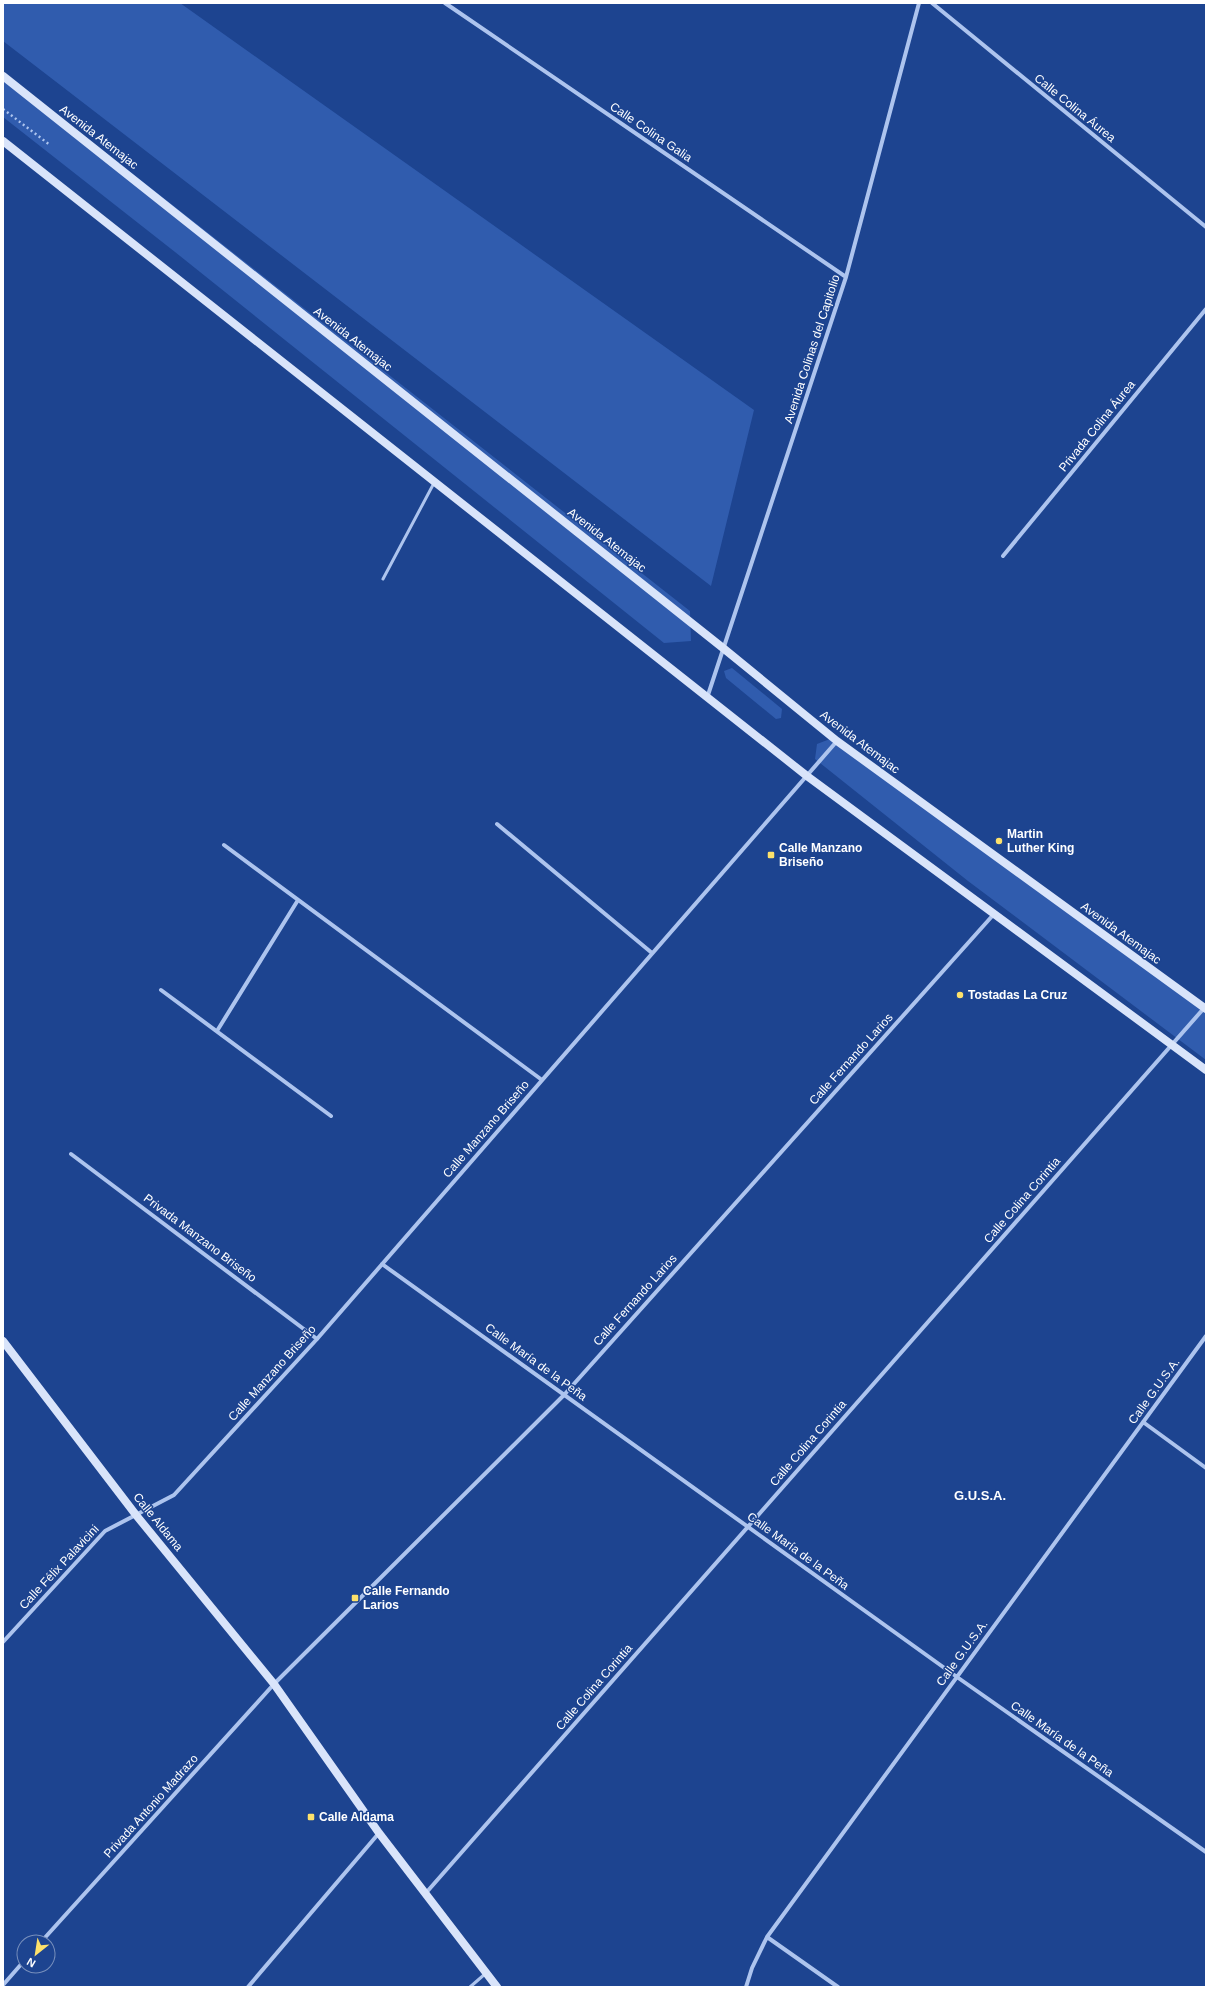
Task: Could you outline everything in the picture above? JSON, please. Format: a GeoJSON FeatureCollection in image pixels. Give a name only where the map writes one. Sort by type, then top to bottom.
{"type":"FeatureCollection","features":[{"type":"Feature","properties":{"kind":"main road","name":"Avenida Atemajac"},"geometry":{"type":"LineString","coordinates":[[3,76],[723,648],[837,741],[1205,1008]]}},
{"type":"Feature","properties":{"kind":"main road"},"geometry":{"type":"LineString","coordinates":[[3,140],[806,776],[1206,1070]]}},
{"type":"Feature","properties":{"kind":"main road","name":"Calle Aldama"},"geometry":{"type":"LineString","coordinates":[[3,1341],[136,1515],[274,1684],[378,1833],[497,1987]]}},
{"type":"Feature","properties":{"kind":"street","name":"Calle Colina Galia"},"geometry":{"type":"LineString","coordinates":[[445,3],[846,277]]}},
{"type":"Feature","properties":{"kind":"street","name":"Avenida Colinas del Capitolio"},"geometry":{"type":"LineString","coordinates":[[707,698],[846,277],[919,3]]}},
{"type":"Feature","properties":{"kind":"street","name":"Calle Colina Áurea"},"geometry":{"type":"LineString","coordinates":[[932,3],[1206,228]]}},
{"type":"Feature","properties":{"kind":"street","name":"Privada Colina Áurea"},"geometry":{"type":"LineString","coordinates":[[1003,556],[1206,309]]}},
{"type":"Feature","properties":{"kind":"street","name":"Calle Manzano Briseño"},"geometry":{"type":"LineString","coordinates":[[136,1515],[174,1495],[317,1339],[837,741]]}},
{"type":"Feature","properties":{"kind":"street"},"geometry":{"type":"LineString","coordinates":[[497,824],[652,953]]}},
{"type":"Feature","properties":{"kind":"street"},"geometry":{"type":"LineString","coordinates":[[224,845],[542,1080]]}},
{"type":"Feature","properties":{"kind":"street"},"geometry":{"type":"LineString","coordinates":[[217,1031],[298,900]]}},
{"type":"Feature","properties":{"kind":"street","name":"Calle Fernando Larios"},"geometry":{"type":"LineString","coordinates":[[274,1684],[564,1395],[994,914]]}},
{"type":"Feature","properties":{"kind":"street"},"geometry":{"type":"LineString","coordinates":[[161,990],[331,1116]]}},
{"type":"Feature","properties":{"kind":"street","name":"Calle Colina Corintia"},"geometry":{"type":"LineString","coordinates":[[425,1894],[1205,1008]]}},
{"type":"Feature","properties":{"kind":"street","name":"Privada Manzano Briseño"},"geometry":{"type":"LineString","coordinates":[[71,1154],[317,1339]]}},
{"type":"Feature","properties":{"kind":"street","name":"Calle María de la Peña"},"geometry":{"type":"LineString","coordinates":[[382,1264],[957,1677],[1206,1852]]}},
{"type":"Feature","properties":{"kind":"street","name":"Calle G.U.S.A."},"geometry":{"type":"LineString","coordinates":[[746,1987],[752,1968],[767,1937],[1206,1336]]}},
{"type":"Feature","properties":{"kind":"street"},"geometry":{"type":"LineString","coordinates":[[1143,1422],[1206,1468]]}},
{"type":"Feature","properties":{"kind":"street","name":"Calle Félix Palavicini"},"geometry":{"type":"LineString","coordinates":[[3,1642],[105,1531],[136,1515]]}},
{"type":"Feature","properties":{"kind":"street","name":"Privada Antonio Madrazo"},"geometry":{"type":"LineString","coordinates":[[49,1934],[274,1684]]}},
{"type":"Feature","properties":{"kind":"street"},"geometry":{"type":"LineString","coordinates":[[248,1987],[378,1833]]}},
{"type":"Feature","properties":{"kind":"street"},"geometry":{"type":"LineString","coordinates":[[767,1937],[838,1987]]}},
{"type":"Feature","properties":{"kind":"street"},"geometry":{"type":"LineString","coordinates":[[3,1985],[16,1970]]}},
{"type":"Feature","properties":{"kind":"lane"},"geometry":{"type":"LineString","coordinates":[[383,579],[434,482]]}},
{"type":"Feature","properties":{"kind":"lane"},"geometry":{"type":"LineString","coordinates":[[470,1987],[486,1973]]}},
{"type":"Feature","properties":{"kind":"shaded area"},"geometry":{"type":"Polygon","coordinates":[[[3,3],[180,3],[754,410],[711,586],[3,41],[3,3]]]}},
{"type":"Feature","properties":{"kind":"shaded area"},"geometry":{"type":"Polygon","coordinates":[[[3,72],[690,611],[691,641],[664,643],[175,252],[3,117],[3,72]]]}},
{"type":"Feature","properties":{"kind":"shaded area"},"geometry":{"type":"Polygon","coordinates":[[[732,668],[782,709],[781,718],[776,719],[726,678],[724,671],[732,668]]]}},
{"type":"Feature","properties":{"kind":"shaded area"},"geometry":{"type":"Polygon","coordinates":[[[830,739],[1206,1012],[1206,1060],[968,881],[815,759],[817,744],[830,739]]]}},
{"type":"Feature","properties":{"kind":"place","name":"Martin Luther King"},"geometry":{"type":"Point","coordinates":[999,841]}},
{"type":"Feature","properties":{"kind":"place","name":"Calle Manzano Briseño"},"geometry":{"type":"Point","coordinates":[771,855]}},
{"type":"Feature","properties":{"kind":"place","name":"Tostadas La Cruz"},"geometry":{"type":"Point","coordinates":[960,995]}},
{"type":"Feature","properties":{"kind":"place","name":"Calle Fernando Larios"},"geometry":{"type":"Point","coordinates":[355,1598]}},
{"type":"Feature","properties":{"kind":"place","name":"Calle Aldama"},"geometry":{"type":"Point","coordinates":[311,1817]}},
{"type":"Feature","properties":{"kind":"district","name":"G.U.S.A."},"geometry":{"type":"Point","coordinates":[980,1495]}}]}
